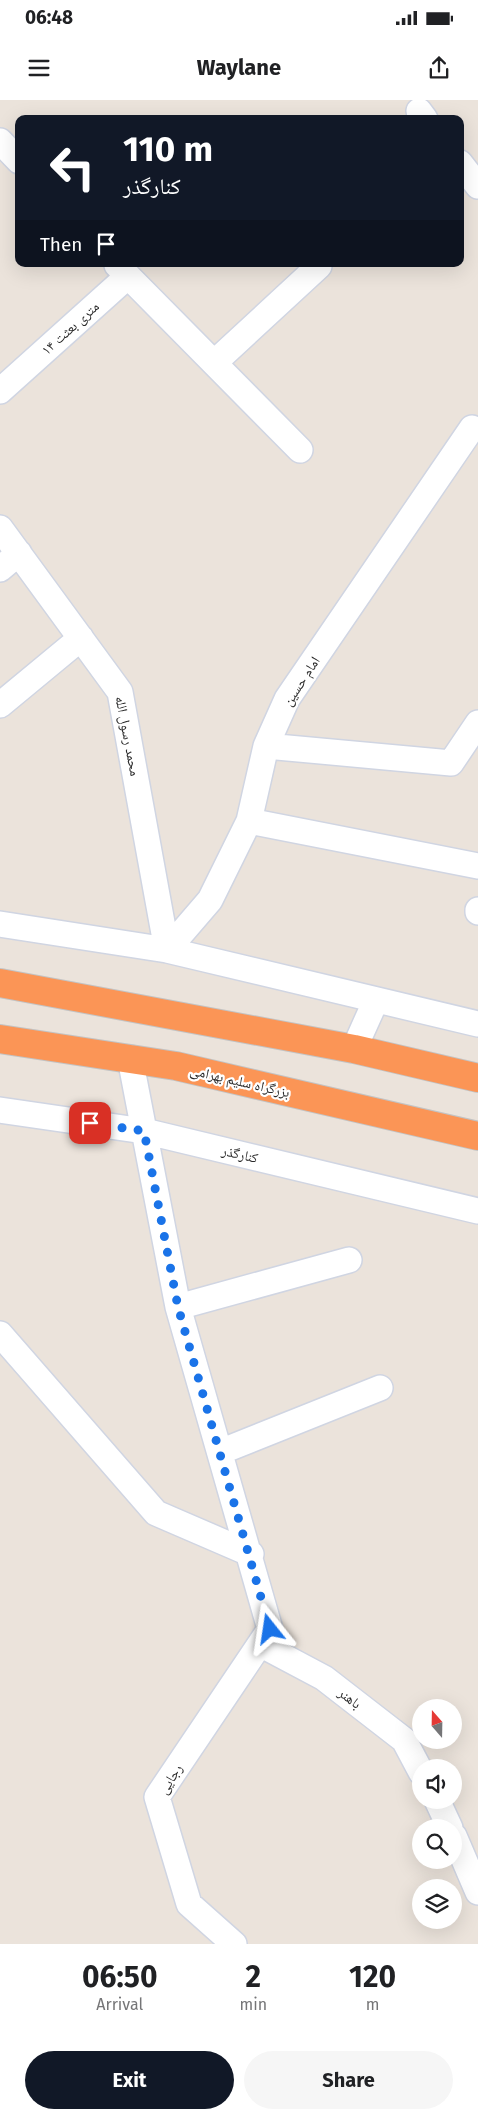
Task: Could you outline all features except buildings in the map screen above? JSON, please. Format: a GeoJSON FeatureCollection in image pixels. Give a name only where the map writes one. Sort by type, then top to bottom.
{"type":"FeatureCollection","features":[{"type":"Feature","properties":{"kind":"highway"},"geometry":{"type":"LineString","coordinates":[[0,983],[354,1049],[478,1078]]}},
{"type":"Feature","properties":{"kind":"highway","name":"بزرگراه سلیم بهرامی"},"geometry":{"type":"LineString","coordinates":[[0,1039],[185,1068],[478,1136]]}},
{"type":"Feature","properties":{"kind":"street"},"geometry":{"type":"LineString","coordinates":[[0,141],[15,157]]}},
{"type":"Feature","properties":{"kind":"street"},"geometry":{"type":"LineString","coordinates":[[464,168],[478,186]]}},
{"type":"Feature","properties":{"kind":"street"},"geometry":{"type":"LineString","coordinates":[[214,363],[318,267]]}},
{"type":"Feature","properties":{"kind":"street"},"geometry":{"type":"LineString","coordinates":[[122,270],[300,450]]}},
{"type":"Feature","properties":{"kind":"street","name":"۱۴ متری بعثت"},"geometry":{"type":"LineString","coordinates":[[0,391],[122,270]]}},
{"type":"Feature","properties":{"kind":"street","name":"امام حسین"},"geometry":{"type":"LineString","coordinates":[[167,950],[210,900],[250,820],[266,746],[288,699],[472,428]]}},
{"type":"Feature","properties":{"kind":"street","name":"محمد رسول الله"},"geometry":{"type":"LineString","coordinates":[[0,528],[120,692],[167,950]]}},
{"type":"Feature","properties":{"kind":"street"},"geometry":{"type":"LineString","coordinates":[[0,569],[19,553]]}},
{"type":"Feature","properties":{"kind":"street"},"geometry":{"type":"LineString","coordinates":[[0,705],[81,638]]}},
{"type":"Feature","properties":{"kind":"street"},"geometry":{"type":"LineString","coordinates":[[266,746],[451,763],[478,723]]}},
{"type":"Feature","properties":{"kind":"street"},"geometry":{"type":"LineString","coordinates":[[250,820],[478,866]]}},
{"type":"Feature","properties":{"kind":"street"},"geometry":{"type":"LineString","coordinates":[[0,924],[167,950],[478,1024]]}},
{"type":"Feature","properties":{"kind":"street"},"geometry":{"type":"LineString","coordinates":[[354,1049],[376,1000]]}},
{"type":"Feature","properties":{"kind":"street"},"geometry":{"type":"LineString","coordinates":[[130,1058],[178,1307],[270,1629],[260,1644]]}},
{"type":"Feature","properties":{"kind":"street","name":"کنارگذر"},"geometry":{"type":"LineString","coordinates":[[0,1110],[144,1131],[478,1211]]}},
{"type":"Feature","properties":{"kind":"street"},"geometry":{"type":"LineString","coordinates":[[178,1307],[349,1260]]}},
{"type":"Feature","properties":{"kind":"street"},"geometry":{"type":"LineString","coordinates":[[0,1334],[156,1513],[250,1554]]}},
{"type":"Feature","properties":{"kind":"street"},"geometry":{"type":"LineString","coordinates":[[220,1452],[380,1388]]}},
{"type":"Feature","properties":{"kind":"street","name":"باهنر"},"geometry":{"type":"LineString","coordinates":[[260,1644],[324,1678],[404,1740],[414,1759]]}},
{"type":"Feature","properties":{"kind":"street","name":"رجایی"},"geometry":{"type":"LineString","coordinates":[[234,1944],[189,1904],[157,1796],[260,1644]]}},
{"type":"Feature","properties":{"kind":"street"},"geometry":{"type":"LineString","coordinates":[[462,1855],[478,1892]]}},
{"type":"Feature","properties":{"kind":"route"},"geometry":{"type":"LineString","coordinates":[[90,1123],[144,1131],[178,1307],[270,1629]]}}]}
